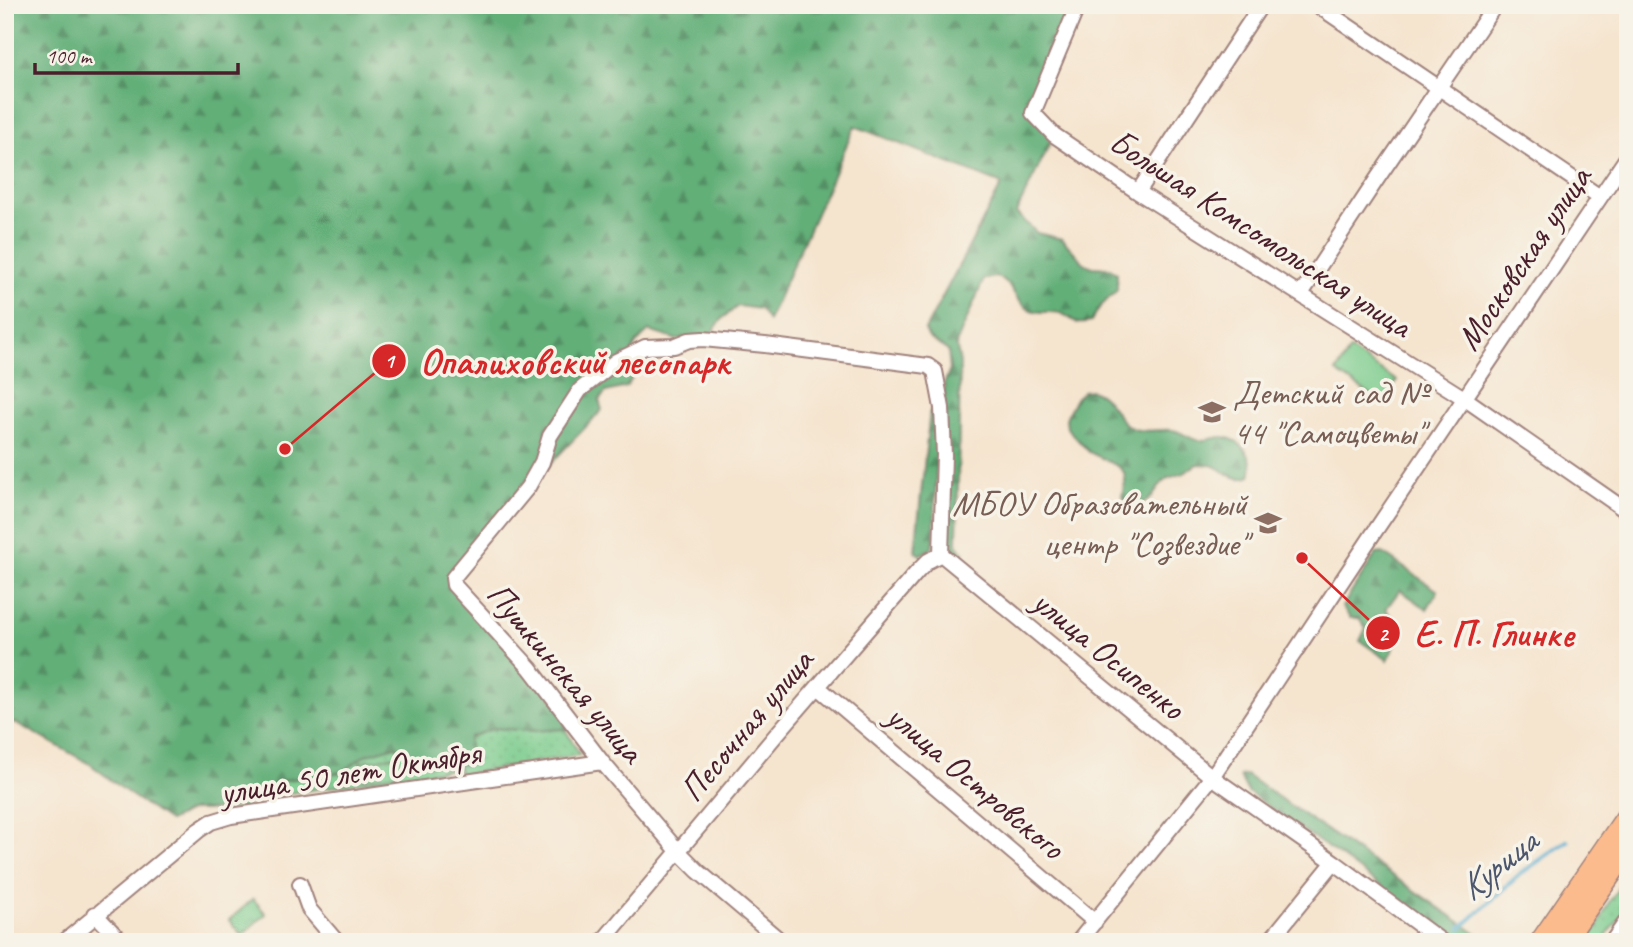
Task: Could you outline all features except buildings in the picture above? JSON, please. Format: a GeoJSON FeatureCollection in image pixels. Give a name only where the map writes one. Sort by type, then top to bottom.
{"type":"FeatureCollection","features":[{"type":"Feature","properties":{"kind":"main road"},"geometry":{"type":"LineString","coordinates":[[1542,942],[1628,817]]}},
{"type":"Feature","properties":{"kind":"main road"},"geometry":{"type":"LineString","coordinates":[[1562,942],[1627,850]]}},
{"type":"Feature","properties":{"kind":"street","name":"Большая Комсомольская улица"},"geometry":{"type":"LineString","coordinates":[[1078,5],[1033,113],[1054,135],[1138,192],[1464,398],[1628,512]]}},
{"type":"Feature","properties":{"kind":"street"},"geometry":{"type":"LineString","coordinates":[[1138,192],[1261,5]]}},
{"type":"Feature","properties":{"kind":"street"},"geometry":{"type":"LineString","coordinates":[[1317,5],[1600,197]]}},
{"type":"Feature","properties":{"kind":"street"},"geometry":{"type":"LineString","coordinates":[[1301,294],[1495,5]]}},
{"type":"Feature","properties":{"kind":"street","name":"Московская улица"},"geometry":{"type":"LineString","coordinates":[[1079,942],[1212,776],[1628,156]]}},
{"type":"Feature","properties":{"kind":"street","name":"Пушкинская улица"},"geometry":{"type":"LineString","coordinates":[[782,942],[678,851],[602,762],[530,668],[454,585],[453,578],[528,487],[542,462],[550,436],[579,390],[616,360],[645,348],[674,346],[693,339],[765,345],[932,367],[942,408],[944,455],[941,554]]}},
{"type":"Feature","properties":{"kind":"street","name":"улица Осипенко"},"geometry":{"type":"LineString","coordinates":[[941,554],[1212,776],[1441,942]]}},
{"type":"Feature","properties":{"kind":"street","name":"Песочная улица"},"geometry":{"type":"LineString","coordinates":[[603,942],[918,571],[941,554]]}},
{"type":"Feature","properties":{"kind":"street","name":"улица Островского"},"geometry":{"type":"LineString","coordinates":[[818,687],[1094,922]]}},
{"type":"Feature","properties":{"kind":"street","name":"улица 50 лет Октября"},"geometry":{"type":"LineString","coordinates":[[64,942],[211,822],[231,816],[602,762]]}},
{"type":"Feature","properties":{"kind":"street"},"geometry":{"type":"LineString","coordinates":[[1269,942],[1334,862]]}},
{"type":"Feature","properties":{"kind":"street"},"geometry":{"type":"LineString","coordinates":[[300,884],[309,909],[337,942]]}},
{"type":"Feature","properties":{"kind":"street"},"geometry":{"type":"LineString","coordinates":[[95,914],[122,942]]}},
{"type":"Feature","properties":{"kind":"street"},"geometry":{"type":"LineString","coordinates":[[1612,942],[1628,919]]}},
{"type":"Feature","properties":{"kind":"green space"},"geometry":{"type":"Polygon","coordinates":[[[5,5],[1078,5],[1033,113],[1054,135],[1016,213],[1037,233],[1062,239],[1085,264],[1110,268],[1117,273],[1117,290],[1099,308],[1091,322],[1080,323],[1060,313],[1031,310],[1021,303],[1005,281],[993,277],[984,279],[956,344],[960,362],[957,546],[964,552],[954,557],[946,544],[944,384],[950,370],[948,351],[929,338],[925,330],[1002,184],[855,126],[768,321],[760,309],[738,306],[723,318],[710,335],[677,340],[649,331],[634,348],[634,364],[638,370],[626,387],[606,392],[599,400],[602,410],[528,487],[453,578],[576,728],[531,731],[496,728],[469,737],[469,764],[427,764],[395,746],[365,755],[343,772],[285,780],[241,797],[222,810],[192,810],[169,821],[90,764],[16,723],[5,722],[5,5]]]}},
{"type":"Feature","properties":{"kind":"green space"},"geometry":{"type":"Polygon","coordinates":[[[1350,350],[1397,381],[1382,403],[1336,372],[1350,350]]]}},
{"type":"Feature","properties":{"kind":"green space"},"geometry":{"type":"Polygon","coordinates":[[[1091,390],[1105,399],[1123,422],[1134,429],[1172,430],[1197,440],[1224,437],[1237,442],[1249,457],[1250,476],[1240,478],[1208,464],[1197,464],[1184,473],[1168,478],[1145,502],[1128,503],[1122,497],[1124,472],[1118,466],[1089,452],[1067,428],[1066,419],[1077,397],[1083,391],[1091,390]]]}},
{"type":"Feature","properties":{"kind":"green space"},"geometry":{"type":"Polygon","coordinates":[[[930,410],[936,425],[937,442],[934,541],[931,549],[920,555],[915,551],[930,410]]]}},
{"type":"Feature","properties":{"kind":"green space"},"geometry":{"type":"Polygon","coordinates":[[[1383,553],[1438,591],[1427,609],[1400,590],[1386,609],[1402,630],[1388,660],[1360,641],[1366,628],[1359,618],[1350,618],[1342,607],[1376,554],[1383,553]]]}},
{"type":"Feature","properties":{"kind":"green space"},"geometry":{"type":"Polygon","coordinates":[[[496,728],[531,731],[565,729],[580,755],[459,775],[459,768],[257,798],[244,807],[222,810],[241,797],[285,780],[343,772],[365,755],[395,746],[427,764],[468,764],[469,737],[496,728]]]}},
{"type":"Feature","properties":{"kind":"green space"},"geometry":{"type":"Polygon","coordinates":[[[396,756],[398,774],[363,779],[360,762],[396,756]]]}},
{"type":"Feature","properties":{"kind":"green space"},"geometry":{"type":"Polygon","coordinates":[[[1246,775],[1489,942],[1458,942],[1248,792],[1239,776],[1246,775]]]}},
{"type":"Feature","properties":{"kind":"green space"},"geometry":{"type":"Polygon","coordinates":[[[1628,874],[1628,907],[1602,942],[1586,942],[1598,926],[1609,902],[1628,874]]]}},
{"type":"Feature","properties":{"kind":"green space"},"geometry":{"type":"Polygon","coordinates":[[[253,899],[266,914],[242,935],[229,920],[253,899]]]}},
{"type":"Feature","properties":{"kind":"waterway","name":"Курица"},"geometry":{"type":"LineString","coordinates":[[1461,928],[1520,874],[1567,841]]}},
{"type":"Feature","properties":{"kind":"place","name":"Детский сад № 44 \"Самоцветы\""},"geometry":{"type":"Point","coordinates":[1212,412]}},
{"type":"Feature","properties":{"kind":"place","name":"Опалиховский лесопарк"},"geometry":{"type":"Point","coordinates":[285,449]}},
{"type":"Feature","properties":{"kind":"place","name":"МБОУ Образовательный центр \"Созвездие\""},"geometry":{"type":"Point","coordinates":[1268,523]}},
{"type":"Feature","properties":{"kind":"place","name":"Е. П. Глинке"},"geometry":{"type":"Point","coordinates":[1302,558]}}]}
